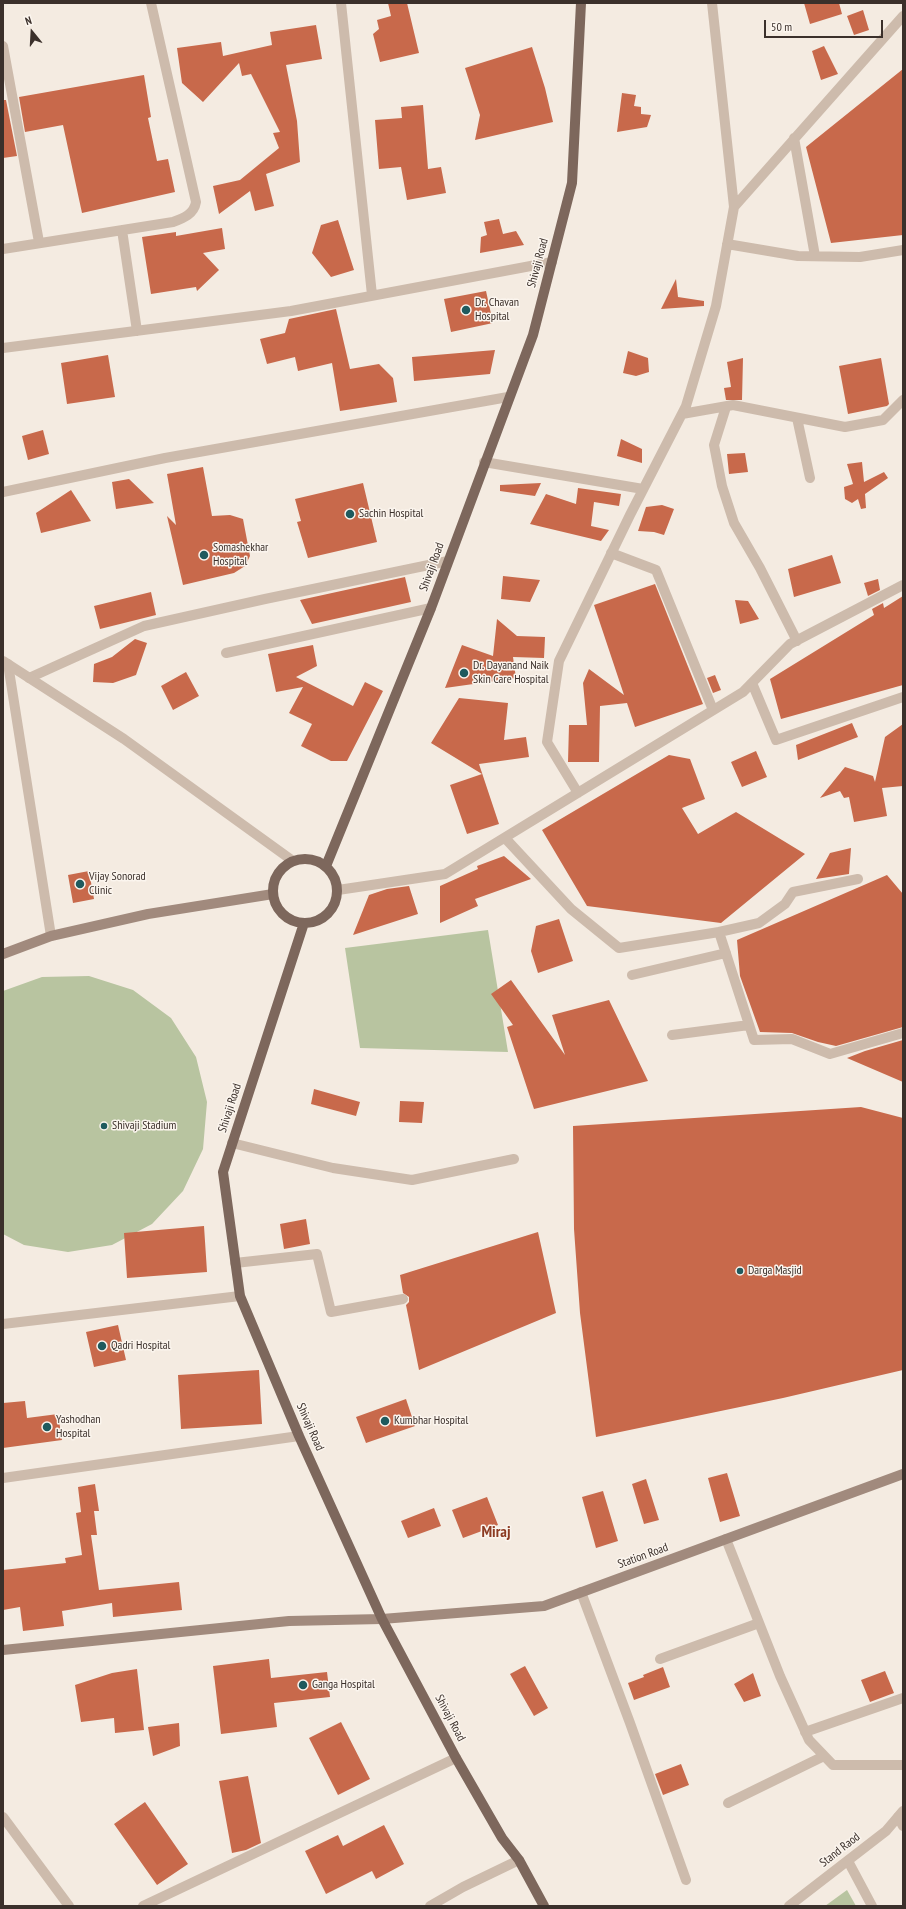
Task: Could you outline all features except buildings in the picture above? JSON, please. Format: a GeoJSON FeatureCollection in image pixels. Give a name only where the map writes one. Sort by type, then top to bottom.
{"type":"FeatureCollection","features":[{"type":"Feature","properties":{"kind":"main road","name":"Shivaji Road"},"geometry":{"type":"LineString","coordinates":[[326,866],[431,608],[508,397],[533,335],[572,183],[580,3]]}},
{"type":"Feature","properties":{"kind":"main road"},"geometry":{"type":"LineString","coordinates":[[310,859],[319,861],[326,866],[335,877],[338,890],[334,907],[321,919],[304,923],[295,922],[286,917],[280,911],[273,894],[274,882],[280,871],[293,861],[310,859]]}},
{"type":"Feature","properties":{"kind":"main road"},"geometry":{"type":"LineString","coordinates":[[3,954],[51,936],[148,914],[273,894]]}},
{"type":"Feature","properties":{"kind":"main road","name":"Shivaji Road"},"geometry":{"type":"LineString","coordinates":[[304,923],[223,1172],[240,1296],[299,1436],[382,1619],[456,1758],[502,1838],[519,1860],[544,1906]]}},
{"type":"Feature","properties":{"kind":"main road","name":"Station Road"},"geometry":{"type":"LineString","coordinates":[[3,1650],[289,1621],[382,1619],[544,1606],[903,1474]]}},
{"type":"Feature","properties":{"kind":"street"},"geometry":{"type":"LineString","coordinates":[[3,248],[173,222],[184,218],[195,209],[196,202],[151,3]]}},
{"type":"Feature","properties":{"kind":"street"},"geometry":{"type":"LineString","coordinates":[[341,3],[372,295]]}},
{"type":"Feature","properties":{"kind":"street"},"geometry":{"type":"LineString","coordinates":[[578,793],[547,742],[559,661],[686,406],[716,306],[734,207],[712,3]]}},
{"type":"Feature","properties":{"kind":"street"},"geometry":{"type":"LineString","coordinates":[[734,207],[903,16]]}},
{"type":"Feature","properties":{"kind":"street"},"geometry":{"type":"LineString","coordinates":[[3,46],[39,242]]}},
{"type":"Feature","properties":{"kind":"street"},"geometry":{"type":"LineString","coordinates":[[794,138],[815,256]]}},
{"type":"Feature","properties":{"kind":"street"},"geometry":{"type":"LineString","coordinates":[[122,230],[137,331]]}},
{"type":"Feature","properties":{"kind":"street"},"geometry":{"type":"LineString","coordinates":[[727,244],[798,256],[860,257],[903,250]]}},
{"type":"Feature","properties":{"kind":"street"},"geometry":{"type":"LineString","coordinates":[[3,348],[291,311],[552,262]]}},
{"type":"Feature","properties":{"kind":"street"},"geometry":{"type":"LineString","coordinates":[[3,492],[165,458],[508,397]]}},
{"type":"Feature","properties":{"kind":"street"},"geometry":{"type":"LineString","coordinates":[[682,414],[733,405],[845,427],[883,420],[903,400]]}},
{"type":"Feature","properties":{"kind":"street"},"geometry":{"type":"LineString","coordinates":[[726,407],[714,445],[722,486],[734,523],[760,568],[797,641]]}},
{"type":"Feature","properties":{"kind":"street"},"geometry":{"type":"LineString","coordinates":[[797,418],[810,478]]}},
{"type":"Feature","properties":{"kind":"street"},"geometry":{"type":"LineString","coordinates":[[484,462],[644,489]]}},
{"type":"Feature","properties":{"kind":"street"},"geometry":{"type":"LineString","coordinates":[[612,553],[656,570],[714,710]]}},
{"type":"Feature","properties":{"kind":"street"},"geometry":{"type":"LineString","coordinates":[[29,678],[144,626],[265,598],[448,561]]}},
{"type":"Feature","properties":{"kind":"street"},"geometry":{"type":"LineString","coordinates":[[338,890],[445,874],[743,692],[790,644],[903,585]]}},
{"type":"Feature","properties":{"kind":"street"},"geometry":{"type":"LineString","coordinates":[[226,653],[431,608]]}},
{"type":"Feature","properties":{"kind":"street"},"geometry":{"type":"LineString","coordinates":[[5,662],[124,739],[293,861]]}},
{"type":"Feature","properties":{"kind":"street"},"geometry":{"type":"LineString","coordinates":[[5,662],[51,936]]}},
{"type":"Feature","properties":{"kind":"street"},"geometry":{"type":"LineString","coordinates":[[752,683],[776,740],[903,697]]}},
{"type":"Feature","properties":{"kind":"street"},"geometry":{"type":"LineString","coordinates":[[505,838],[571,909],[619,948],[719,932],[759,923],[785,904],[793,892],[858,879]]}},
{"type":"Feature","properties":{"kind":"street"},"geometry":{"type":"LineString","coordinates":[[719,932],[754,1040],[792,1039],[830,1054],[903,1033]]}},
{"type":"Feature","properties":{"kind":"street"},"geometry":{"type":"LineString","coordinates":[[632,975],[726,953]]}},
{"type":"Feature","properties":{"kind":"street"},"geometry":{"type":"LineString","coordinates":[[672,1035],[749,1025]]}},
{"type":"Feature","properties":{"kind":"street"},"geometry":{"type":"LineString","coordinates":[[232,1143],[333,1168],[412,1180],[514,1158]]}},
{"type":"Feature","properties":{"kind":"street"},"geometry":{"type":"LineString","coordinates":[[235,1263],[317,1254],[331,1312],[403,1299]]}},
{"type":"Feature","properties":{"kind":"street"},"geometry":{"type":"LineString","coordinates":[[3,1324],[240,1296]]}},
{"type":"Feature","properties":{"kind":"street"},"geometry":{"type":"LineString","coordinates":[[3,1478],[299,1436]]}},
{"type":"Feature","properties":{"kind":"street"},"geometry":{"type":"LineString","coordinates":[[726,1539],[780,1676],[809,1740],[833,1765],[903,1765]]}},
{"type":"Feature","properties":{"kind":"street"},"geometry":{"type":"LineString","coordinates":[[581,1592],[686,1880]]}},
{"type":"Feature","properties":{"kind":"street"},"geometry":{"type":"LineString","coordinates":[[660,1659],[759,1623]]}},
{"type":"Feature","properties":{"kind":"street"},"geometry":{"type":"LineString","coordinates":[[805,1732],[903,1698]]}},
{"type":"Feature","properties":{"kind":"street"},"geometry":{"type":"LineString","coordinates":[[728,1803],[824,1756]]}},
{"type":"Feature","properties":{"kind":"street"},"geometry":{"type":"LineString","coordinates":[[143,1906],[456,1758]]}},
{"type":"Feature","properties":{"kind":"street"},"geometry":{"type":"LineString","coordinates":[[900,1814],[903,1826]]}},
{"type":"Feature","properties":{"kind":"street","name":"Stand Raod"},"geometry":{"type":"LineString","coordinates":[[789,1906],[886,1831],[900,1814]]}},
{"type":"Feature","properties":{"kind":"street"},"geometry":{"type":"LineString","coordinates":[[3,1817],[69,1906]]}},
{"type":"Feature","properties":{"kind":"street"},"geometry":{"type":"LineString","coordinates":[[430,1906],[463,1887],[519,1860]]}},
{"type":"Feature","properties":{"kind":"street"},"geometry":{"type":"LineString","coordinates":[[848,1861],[872,1906]]}},
{"type":"Feature","properties":{"kind":"green space"},"geometry":{"type":"Polygon","coordinates":[[[488,930],[508,1052],[360,1048],[345,948],[488,930]]]}},
{"type":"Feature","properties":{"kind":"green space","name":"Shivaji Stadium"},"geometry":{"type":"Polygon","coordinates":[[[89,976],[133,990],[171,1018],[196,1057],[207,1102],[203,1149],[183,1191],[152,1224],[112,1245],[68,1252],[24,1245],[3,1234],[3,991],[42,977],[89,976]]]}},
{"type":"Feature","properties":{"kind":"green space"},"geometry":{"type":"Polygon","coordinates":[[[847,1890],[856,1906],[825,1906],[847,1890]]]}},
{"type":"Feature","properties":{"kind":"place","name":"Dr. Chavan Hospital"},"geometry":{"type":"Point","coordinates":[466,310]}},
{"type":"Feature","properties":{"kind":"place","name":"Sachin Hospital"},"geometry":{"type":"Point","coordinates":[350,514]}},
{"type":"Feature","properties":{"kind":"place","name":"Somashekhar Hospital"},"geometry":{"type":"Point","coordinates":[204,555]}},
{"type":"Feature","properties":{"kind":"place","name":"Dr. Dayanand Naik Skin Care Hospital"},"geometry":{"type":"Point","coordinates":[464,673]}},
{"type":"Feature","properties":{"kind":"place","name":"Vijay Sonorad Clinic"},"geometry":{"type":"Point","coordinates":[80,884]}},
{"type":"Feature","properties":{"kind":"place","name":"Shivaji Stadium"},"geometry":{"type":"Point","coordinates":[104,1126]}},
{"type":"Feature","properties":{"kind":"place","name":"Darga Masjid"},"geometry":{"type":"Point","coordinates":[740,1271]}},
{"type":"Feature","properties":{"kind":"place","name":"Qadri Hospital"},"geometry":{"type":"Point","coordinates":[102,1346]}},
{"type":"Feature","properties":{"kind":"place","name":"Kumbhar Hospital"},"geometry":{"type":"Point","coordinates":[385,1421]}},
{"type":"Feature","properties":{"kind":"place","name":"Yashodhan Hospital"},"geometry":{"type":"Point","coordinates":[47,1427]}},
{"type":"Feature","properties":{"kind":"place","name":"Ganga Hospital"},"geometry":{"type":"Point","coordinates":[303,1685]}},
{"type":"Feature","properties":{"kind":"district","name":"Miraj"},"geometry":{"type":"Point","coordinates":[496,1532]}}]}
